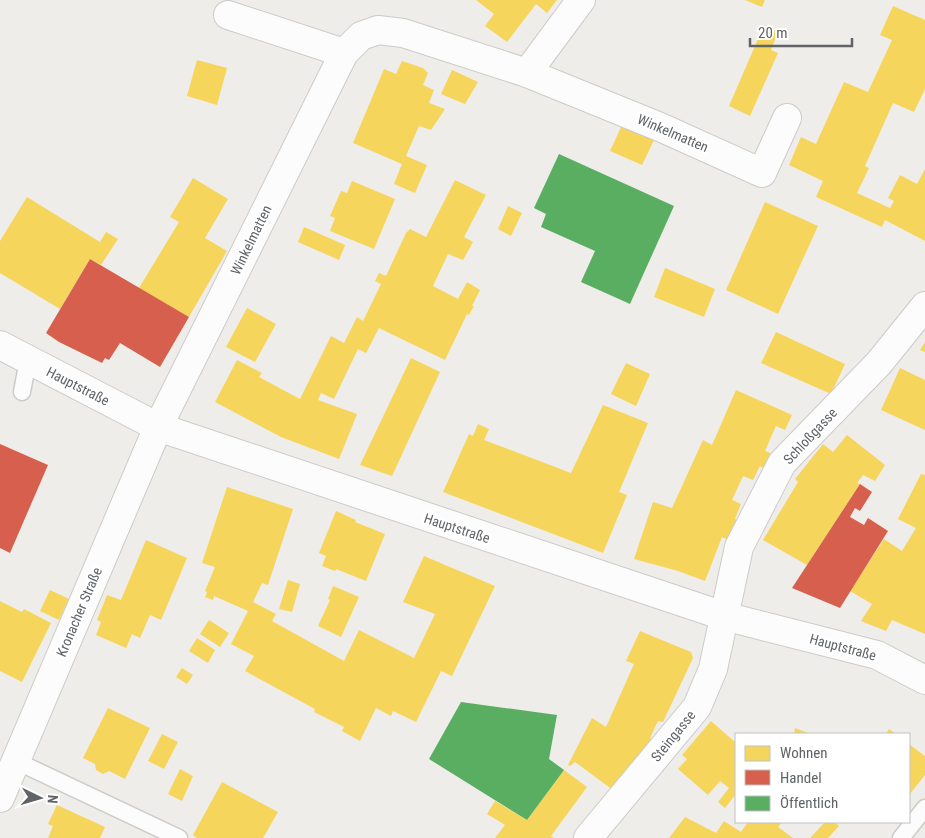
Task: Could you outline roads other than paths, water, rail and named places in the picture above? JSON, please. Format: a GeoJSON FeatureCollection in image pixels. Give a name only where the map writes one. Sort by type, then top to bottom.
{"type":"FeatureCollection","features":[{"type":"Feature","properties":{"kind":"street"},"geometry":{"type":"LineString","coordinates":[[527,73],[582,0]]}},
{"type":"Feature","properties":{"kind":"street"},"geometry":{"type":"LineString","coordinates":[[228,14],[344,52]]}},
{"type":"Feature","properties":{"kind":"street","name":"Winkelmatten"},"geometry":{"type":"LineString","coordinates":[[158,427],[344,52],[361,36],[378,30],[403,33],[527,73],[660,127],[762,173],[788,118]]}},
{"type":"Feature","properties":{"kind":"street","name":"Schloßgasse"},"geometry":{"type":"LineString","coordinates":[[724,616],[739,547],[782,463],[879,363],[925,306]]}},
{"type":"Feature","properties":{"kind":"street","name":"Hauptstraße"},"geometry":{"type":"LineString","coordinates":[[0,345],[158,427],[724,616],[877,656],[925,680]]}},
{"type":"Feature","properties":{"kind":"street","name":"Kronacher Straße"},"geometry":{"type":"LineString","coordinates":[[0,798],[129,478],[158,427]]}},
{"type":"Feature","properties":{"kind":"street","name":"Steingasse"},"geometry":{"type":"LineString","coordinates":[[588,838],[697,707],[714,669],[724,616]]}},
{"type":"Feature","properties":{"kind":"lane"},"geometry":{"type":"LineString","coordinates":[[22,392],[28,360]]}},
{"type":"Feature","properties":{"kind":"lane"},"geometry":{"type":"LineString","coordinates":[[16,761],[179,838]]}},
{"type":"Feature","properties":{"kind":"lane"},"geometry":{"type":"LineString","coordinates":[[901,838],[925,808]]}}]}
